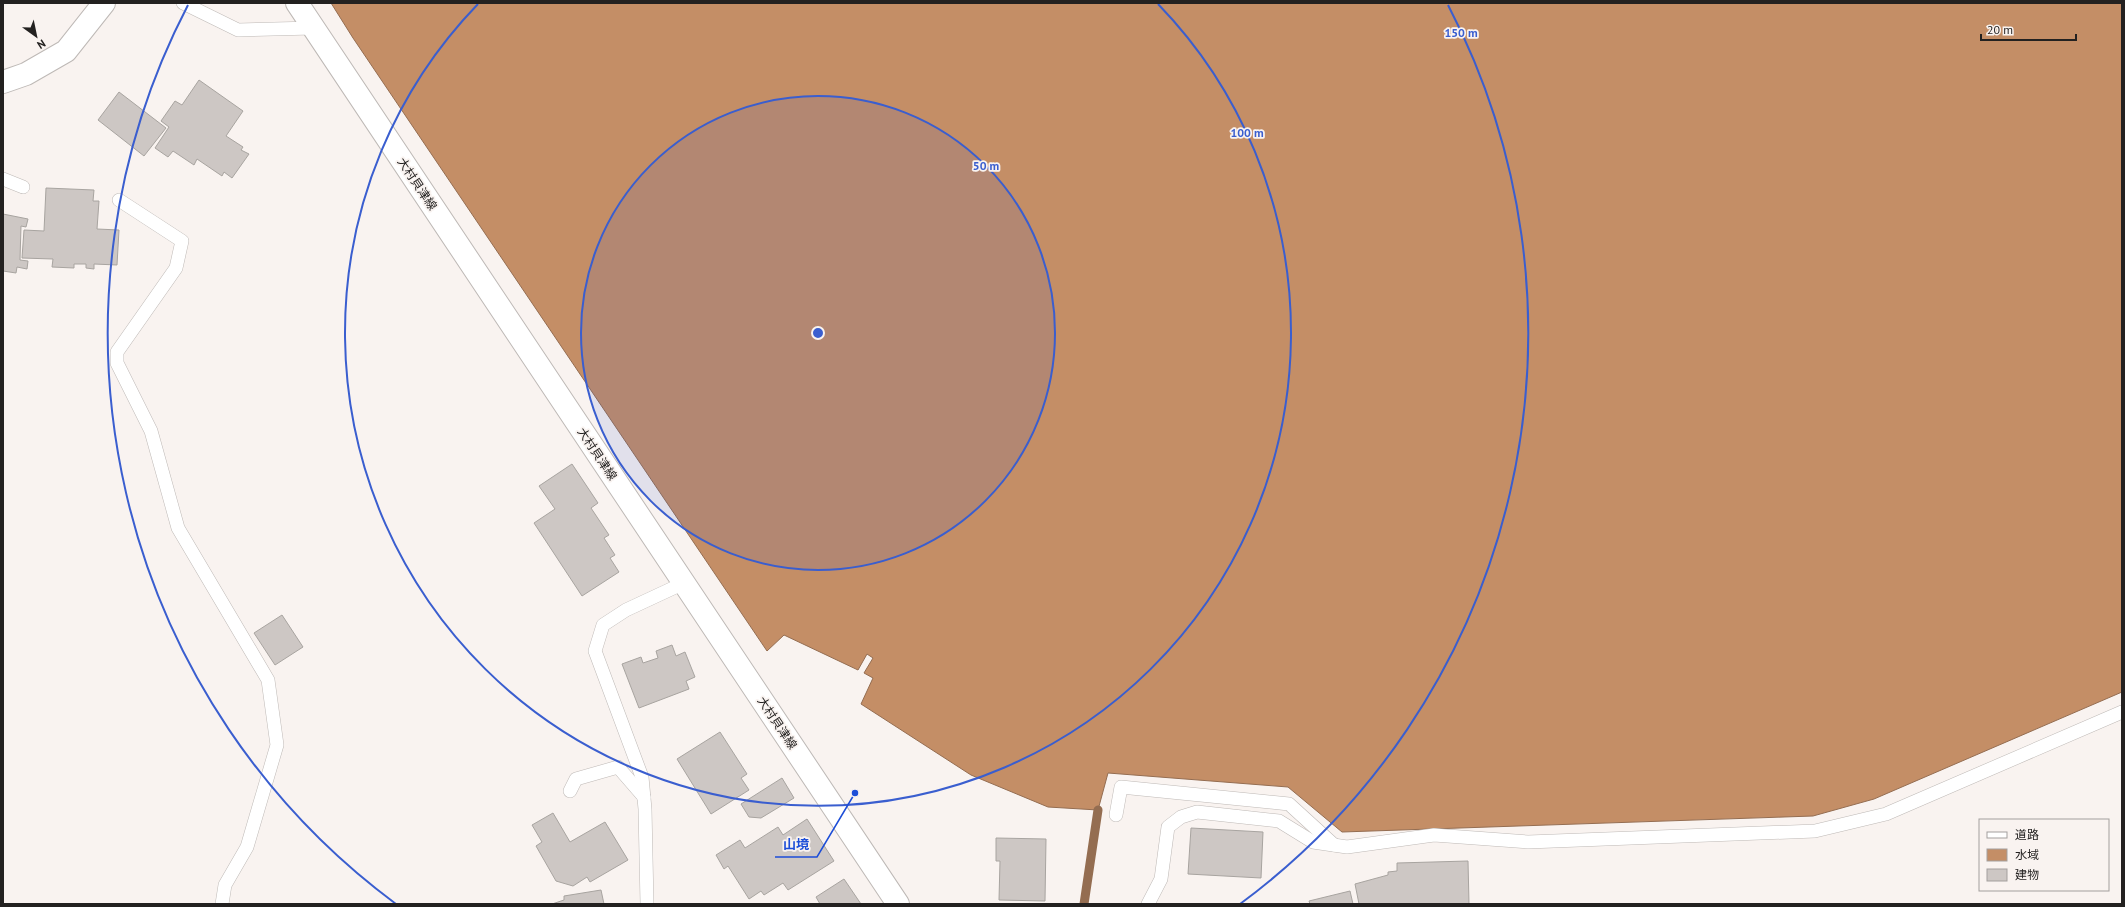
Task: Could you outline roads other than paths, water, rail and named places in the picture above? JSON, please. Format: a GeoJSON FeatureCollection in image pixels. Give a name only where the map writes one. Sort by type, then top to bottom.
{"type":"FeatureCollection","features":[{"type":"Feature","properties":{"kind":"main road"},"geometry":{"type":"LineString","coordinates":[[3,82],[26,74],[66,51],[104,3]]}},
{"type":"Feature","properties":{"kind":"main road","name":"大村貝津線"},"geometry":{"type":"LineString","coordinates":[[297,3],[898,904]]}},
{"type":"Feature","properties":{"kind":"lane"},"geometry":{"type":"LineString","coordinates":[[183,3],[238,30],[313,28]]}},
{"type":"Feature","properties":{"kind":"lane"},"geometry":{"type":"LineString","coordinates":[[3,179],[23,187]]}},
{"type":"Feature","properties":{"kind":"lane"},"geometry":{"type":"LineString","coordinates":[[119,200],[182,241],[176,268],[117,352],[117,363],[151,431],[178,528],[268,680],[274,708],[277,745],[247,847],[225,886],[222,904]]}},
{"type":"Feature","properties":{"kind":"lane"},"geometry":{"type":"LineString","coordinates":[[647,904],[644,797],[642,777],[595,651],[603,625],[626,610],[684,583]]}},
{"type":"Feature","properties":{"kind":"lane"},"geometry":{"type":"LineString","coordinates":[[1148,904],[1161,879],[1168,827],[1181,817],[1196,812],[1279,821],[1313,842],[1347,847],[1434,835],[1528,842],[1815,831],[1886,814],[2122,712]]}},
{"type":"Feature","properties":{"kind":"lane"},"geometry":{"type":"LineString","coordinates":[[570,791],[576,779],[618,767],[644,797]]}},
{"type":"Feature","properties":{"kind":"lane"},"geometry":{"type":"LineString","coordinates":[[1116,815],[1121,787],[1289,804],[1334,845]]}},
{"type":"Feature","properties":{"kind":"water"},"geometry":{"type":"Polygon","coordinates":[[[331,3],[2122,3],[2122,692],[1874,799],[1813,816],[1342,832],[1288,787],[1108,773],[1098,810],[1048,807],[971,775],[861,704],[873,678],[864,673],[873,658],[867,654],[858,670],[784,635],[767,651],[353,38],[331,3]]]}},
{"type":"Feature","properties":{"kind":"waterway"},"geometry":{"type":"LineString","coordinates":[[1084,904],[1098,810]]}},
{"type":"Feature","properties":{"kind":"place","name":"山境"},"geometry":{"type":"Point","coordinates":[855,793]}}]}
